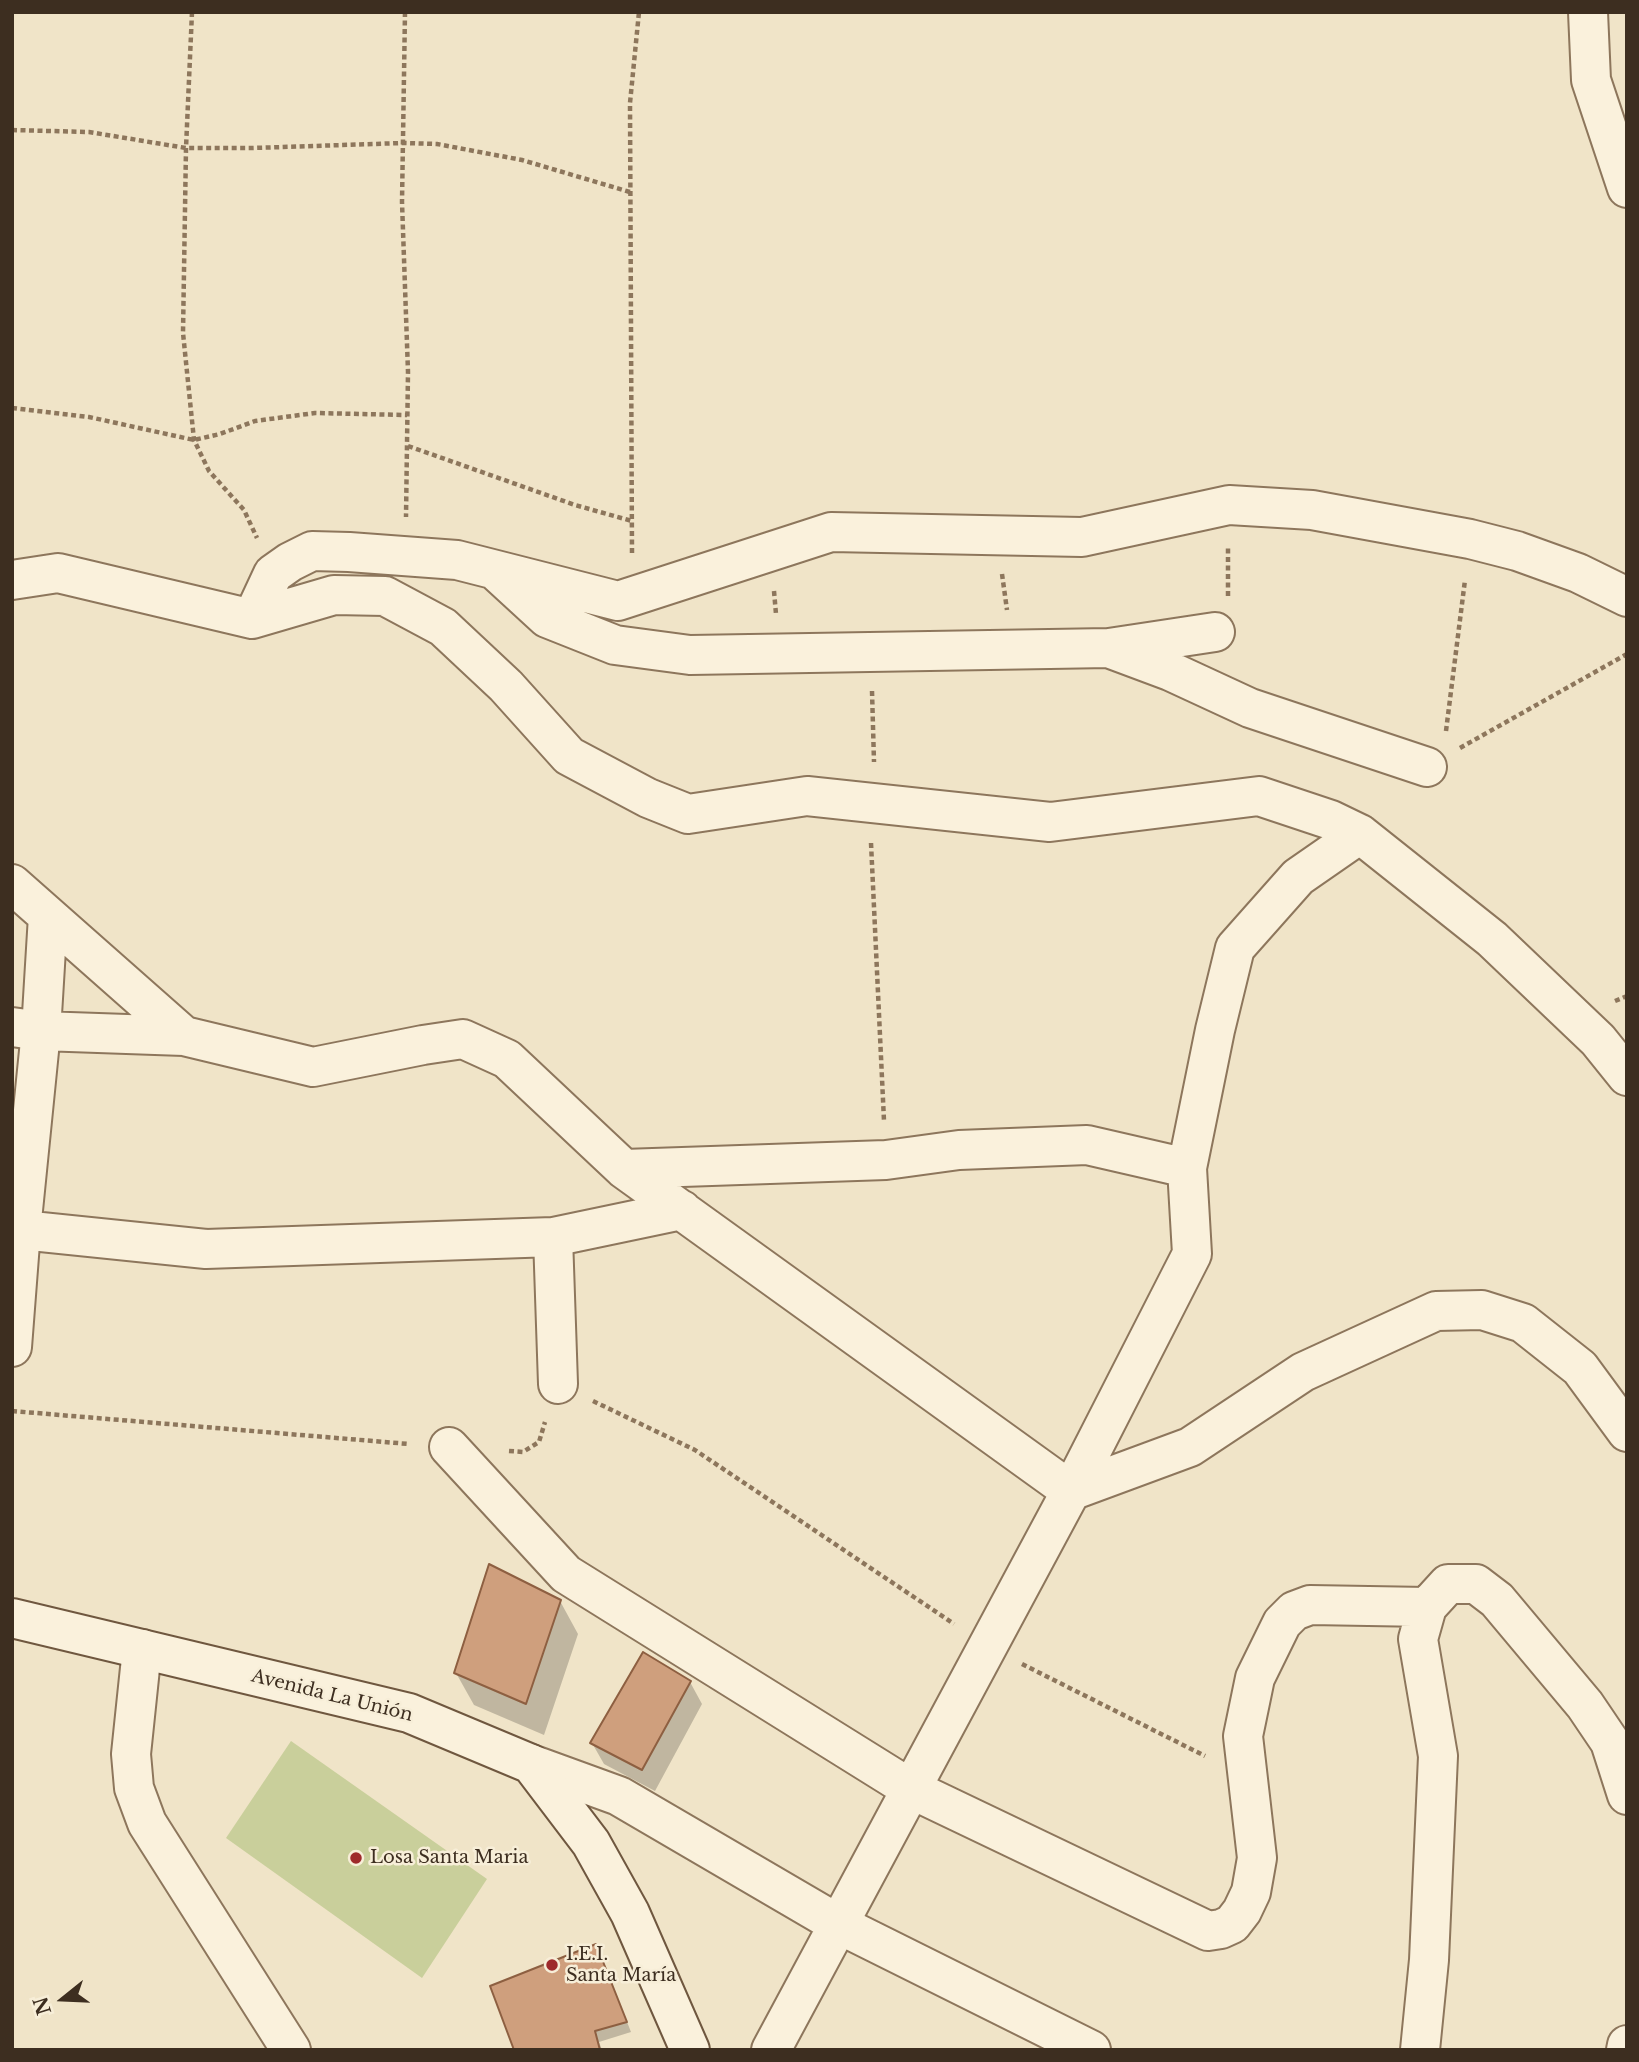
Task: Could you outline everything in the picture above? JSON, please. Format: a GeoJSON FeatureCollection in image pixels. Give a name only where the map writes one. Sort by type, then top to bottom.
{"type":"FeatureCollection","features":[{"type":"Feature","properties":{"kind":"street"},"geometry":{"type":"LineString","coordinates":[[1588,12],[1591,80],[1627,188]]}},
{"type":"Feature","properties":{"kind":"street"},"geometry":{"type":"LineString","coordinates":[[252,619],[273,574],[312,551],[457,560],[618,601],[831,532],[1082,537],[1228,505],[1312,510],[1470,538],[1517,551],[1578,573],[1627,597]]}},
{"type":"Feature","properties":{"kind":"street"},"geometry":{"type":"LineString","coordinates":[[494,570],[547,618],[615,645],[690,654],[1109,648],[1215,632]]}},
{"type":"Feature","properties":{"kind":"street"},"geometry":{"type":"LineString","coordinates":[[12,580],[58,573],[252,619],[334,595],[385,596],[443,627],[506,686],[569,756],[648,798],[688,814],[807,796],[1050,822],[1259,796],[1331,820],[1360,834],[1492,939],[1598,1040],[1627,1076]]}},
{"type":"Feature","properties":{"kind":"street"},"geometry":{"type":"LineString","coordinates":[[1109,648],[1170,671],[1250,708],[1442,753]]}},
{"type":"Feature","properties":{"kind":"street"},"geometry":{"type":"LineString","coordinates":[[771,2050],[1071,1491],[1192,1254],[1187,1168],[1214,1030],[1235,948],[1298,877],[1360,834]]}},
{"type":"Feature","properties":{"kind":"street"},"geometry":{"type":"LineString","coordinates":[[12,884],[184,1037]]}},
{"type":"Feature","properties":{"kind":"street"},"geometry":{"type":"LineString","coordinates":[[12,1347],[27,1029],[48,915]]}},
{"type":"Feature","properties":{"kind":"street"},"geometry":{"type":"LineString","coordinates":[[27,1029],[184,1037],[313,1066],[463,1039],[507,1059],[624,1169],[1071,1491]]}},
{"type":"Feature","properties":{"kind":"street"},"geometry":{"type":"LineString","coordinates":[[624,1169],[886,1160],[959,1150],[1087,1145],[1187,1168]]}},
{"type":"Feature","properties":{"kind":"street"},"geometry":{"type":"LineString","coordinates":[[17,1230],[206,1250],[553,1237],[682,1210]]}},
{"type":"Feature","properties":{"kind":"street"},"geometry":{"type":"LineString","coordinates":[[553,1237],[558,1384]]}},
{"type":"Feature","properties":{"kind":"street"},"geometry":{"type":"LineString","coordinates":[[1071,1491],[1190,1447],[1303,1372],[1436,1311],[1482,1310],[1523,1323],[1580,1368],[1627,1433]]}},
{"type":"Feature","properties":{"kind":"street"},"geometry":{"type":"LineString","coordinates":[[449,1447],[566,1574],[911,1789],[1208,1931],[1232,1924],[1251,1892],[1257,1858],[1243,1736],[1255,1678],[1282,1623],[1294,1611],[1310,1605],[1427,1606]]}},
{"type":"Feature","properties":{"kind":"street"},"geometry":{"type":"LineString","coordinates":[[1420,2050],[1429,1960],[1438,1756],[1418,1639],[1427,1606],[1448,1584],[1476,1584],[1497,1600],[1515,1621],[1619,1747],[1627,1795]]}},
{"type":"Feature","properties":{"kind":"street","name":"Avenida La Unión"},"geometry":{"type":"LineString","coordinates":[[12,1618],[409,1713],[531,1764],[620,1796],[838,1924],[1091,2050]]}},
{"type":"Feature","properties":{"kind":"street"},"geometry":{"type":"LineString","coordinates":[[142,1649],[131,1754],[134,1788],[147,1823],[291,2050]]}},
{"type":"Feature","properties":{"kind":"street"},"geometry":{"type":"LineString","coordinates":[[531,1764],[590,1843],[630,1913],[690,2050]]}},
{"type":"Feature","properties":{"kind":"path"},"geometry":{"type":"LineString","coordinates":[[192,12],[186,148],[183,333],[194,440],[209,471],[244,510],[273,574]]}},
{"type":"Feature","properties":{"kind":"path"},"geometry":{"type":"LineString","coordinates":[[405,12],[402,202],[408,372],[406,518],[457,560]]}},
{"type":"Feature","properties":{"kind":"path"},"geometry":{"type":"LineString","coordinates":[[639,12],[629,103],[632,573],[655,587]]}},
{"type":"Feature","properties":{"kind":"path"},"geometry":{"type":"LineString","coordinates":[[12,130],[89,132],[186,148],[437,144],[522,160],[630,192]]}},
{"type":"Feature","properties":{"kind":"path"},"geometry":{"type":"LineString","coordinates":[[12,408],[89,417],[194,440],[255,421],[303,415],[407,415]]}},
{"type":"Feature","properties":{"kind":"path"},"geometry":{"type":"LineString","coordinates":[[408,446],[575,506],[632,521]]}},
{"type":"Feature","properties":{"kind":"path"},"geometry":{"type":"LineString","coordinates":[[997,536],[1012,649]]}},
{"type":"Feature","properties":{"kind":"path"},"geometry":{"type":"LineString","coordinates":[[1442,753],[1470,538]]}},
{"type":"Feature","properties":{"kind":"path"},"geometry":{"type":"LineString","coordinates":[[770,551],[780,653]]}},
{"type":"Feature","properties":{"kind":"path"},"geometry":{"type":"LineString","coordinates":[[874,769],[872,678],[911,652]]}},
{"type":"Feature","properties":{"kind":"path"},"geometry":{"type":"LineString","coordinates":[[1442,753],[1627,654]]}},
{"type":"Feature","properties":{"kind":"path"},"geometry":{"type":"LineString","coordinates":[[846,801],[870,827],[877,921],[886,1160]]}},
{"type":"Feature","properties":{"kind":"path"},"geometry":{"type":"LineString","coordinates":[[12,1411],[523,1452],[539,1442],[558,1384],[695,1450],[987,1647],[1248,1778]]}},
{"type":"Feature","properties":{"kind":"green space","name":"Losa Santa Maria"},"geometry":{"type":"Polygon","coordinates":[[[291,1741],[487,1879],[422,1978],[226,1838],[291,1741]]]}},
{"type":"Feature","properties":{"kind":"building"},"geometry":{"type":"Polygon","coordinates":[[[489,1564],[561,1600],[526,1704],[454,1673],[489,1564]]]}},
{"type":"Feature","properties":{"kind":"building"},"geometry":{"type":"Polygon","coordinates":[[[643,1652],[691,1681],[642,1770],[590,1743],[643,1652]]]}},
{"type":"Feature","properties":{"kind":"building"},"geometry":{"type":"Polygon","coordinates":[[[596,1944],[627,2022],[595,2031],[600,2050],[514,2050],[490,1986],[596,1944]]]}},
{"type":"Feature","properties":{"kind":"place","name":"Losa Santa Maria"},"geometry":{"type":"Point","coordinates":[356,1858]}},
{"type":"Feature","properties":{"kind":"place","name":"I.E.I. Santa María"},"geometry":{"type":"Point","coordinates":[552,1965]}}]}
